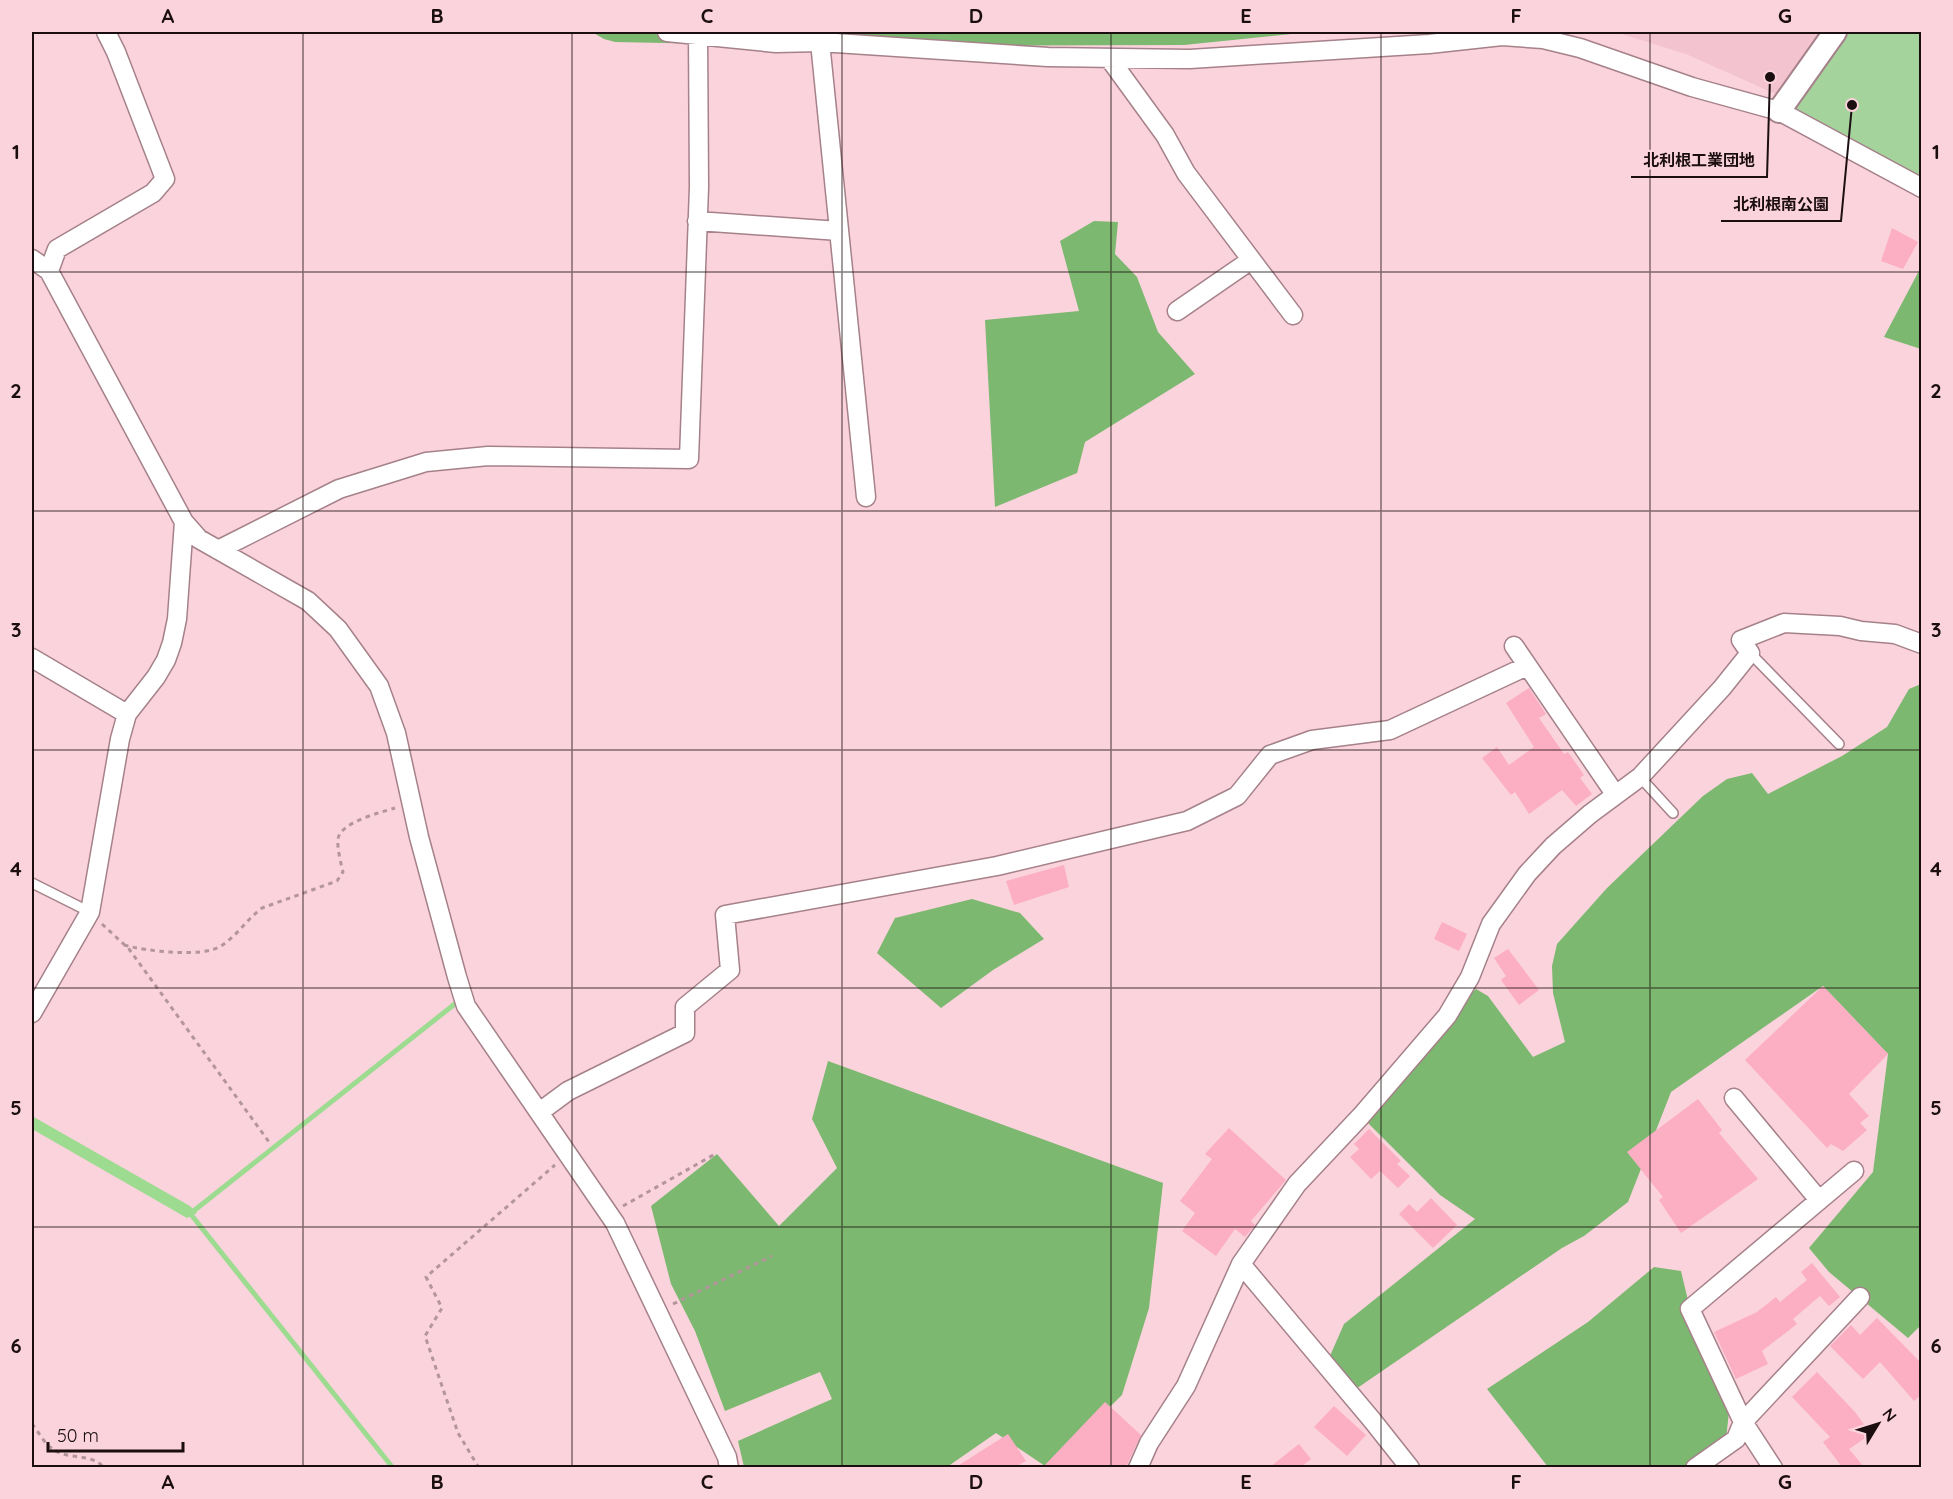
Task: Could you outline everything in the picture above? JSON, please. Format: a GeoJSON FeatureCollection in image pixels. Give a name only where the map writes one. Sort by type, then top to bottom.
{"type":"FeatureCollection","features":[{"type":"Feature","properties":{"kind":"street"},"geometry":{"type":"LineString","coordinates":[[50,271],[57,249],[153,193],[165,179],[116,52],[106,32]]}},
{"type":"Feature","properties":{"kind":"street"},"geometry":{"type":"LineString","coordinates":[[669,32],[776,43],[820,42],[1048,57],[1190,59],[1429,44],[1502,36],[1543,39],[1580,48],[1692,87],[1779,111],[1922,188]]}},
{"type":"Feature","properties":{"kind":"street"},"geometry":{"type":"LineString","coordinates":[[1779,111],[1835,32]]}},
{"type":"Feature","properties":{"kind":"street"},"geometry":{"type":"LineString","coordinates":[[218,550],[339,489],[426,462],[488,456],[689,459],[698,221],[698,34]]}},
{"type":"Feature","properties":{"kind":"street"},"geometry":{"type":"LineString","coordinates":[[820,42],[866,497]]}},
{"type":"Feature","properties":{"kind":"street"},"geometry":{"type":"LineString","coordinates":[[1109,58],[1165,135],[1186,173],[1293,315]]}},
{"type":"Feature","properties":{"kind":"street"},"geometry":{"type":"LineString","coordinates":[[698,221],[839,231]]}},
{"type":"Feature","properties":{"kind":"street"},"geometry":{"type":"LineString","coordinates":[[32,259],[50,271],[184,522],[199,539],[308,601],[338,629],[379,686],[396,733],[411,802],[456,977],[466,1006],[609,1215],[658,1312],[727,1457],[729,1467]]}},
{"type":"Feature","properties":{"kind":"street"},"geometry":{"type":"LineString","coordinates":[[1177,311],[1251,260]]}},
{"type":"Feature","properties":{"kind":"street"},"geometry":{"type":"LineString","coordinates":[[32,1013],[90,912],[120,739],[127,714],[156,677],[172,644],[177,619],[184,522]]}},
{"type":"Feature","properties":{"kind":"street"},"geometry":{"type":"LineString","coordinates":[[1138,1467],[1149,1443],[1186,1386],[1241,1264],[1297,1184],[1361,1116],[1447,1016],[1470,977],[1491,924],[1527,874],[1553,846],[1640,777],[1722,688],[1750,653],[1741,640],[1784,622],[1840,626],[1861,631],[1894,634],[1922,644]]}},
{"type":"Feature","properties":{"kind":"street"},"geometry":{"type":"LineString","coordinates":[[1514,646],[1615,795]]}},
{"type":"Feature","properties":{"kind":"street"},"geometry":{"type":"LineString","coordinates":[[32,658],[127,714]]}},
{"type":"Feature","properties":{"kind":"street"},"geometry":{"type":"LineString","coordinates":[[538,1110],[545,1108],[568,1091],[685,1033],[685,1007],[730,970],[725,915],[997,866],[1187,821],[1237,796],[1270,755],[1312,740],[1390,730],[1527,666]]}},
{"type":"Feature","properties":{"kind":"street"},"geometry":{"type":"LineString","coordinates":[[1734,1098],[1819,1200]]}},
{"type":"Feature","properties":{"kind":"street"},"geometry":{"type":"LineString","coordinates":[[1773,1467],[1743,1422],[1689,1309],[1854,1171]]}},
{"type":"Feature","properties":{"kind":"street"},"geometry":{"type":"LineString","coordinates":[[1241,1264],[1410,1467]]}},
{"type":"Feature","properties":{"kind":"street"},"geometry":{"type":"LineString","coordinates":[[1695,1467],[1736,1439],[1743,1422],[1860,1297]]}},
{"type":"Feature","properties":{"kind":"lane"},"geometry":{"type":"LineString","coordinates":[[1750,653],[1839,744]]}},
{"type":"Feature","properties":{"kind":"lane"},"geometry":{"type":"LineString","coordinates":[[1640,777],[1673,813]]}},
{"type":"Feature","properties":{"kind":"lane"},"geometry":{"type":"LineString","coordinates":[[32,883],[90,912]]}},
{"type":"Feature","properties":{"kind":"path"},"geometry":{"type":"LineString","coordinates":[[124,945],[163,953],[208,951],[220,948],[252,915],[262,908],[337,881],[343,872],[338,839],[342,831],[350,825],[411,802]]}},
{"type":"Feature","properties":{"kind":"path"},"geometry":{"type":"LineString","coordinates":[[90,912],[124,945],[269,1142]]}},
{"type":"Feature","properties":{"kind":"path"},"geometry":{"type":"LineString","coordinates":[[609,1215],[717,1153]]}},
{"type":"Feature","properties":{"kind":"path"},"geometry":{"type":"LineString","coordinates":[[480,1467],[458,1433],[425,1336],[442,1308],[426,1277],[568,1154]]}},
{"type":"Feature","properties":{"kind":"path"},"geometry":{"type":"LineString","coordinates":[[658,1312],[772,1256]]}},
{"type":"Feature","properties":{"kind":"path"},"geometry":{"type":"LineString","coordinates":[[32,1424],[54,1450],[90,1459],[105,1467]]}},
{"type":"Feature","properties":{"kind":"shaded area"},"geometry":{"type":"Polygon","coordinates":[[[592,32],[1310,32],[1184,45],[818,46],[615,42],[592,32]]]}},
{"type":"Feature","properties":{"kind":"shaded area"},"geometry":{"type":"Polygon","coordinates":[[[1615,32],[1835,32],[1787,99],[1686,54],[1615,32]]]}},
{"type":"Feature","properties":{"kind":"shaded area"},"geometry":{"type":"Polygon","coordinates":[[[1835,32],[1921,32],[1921,188],[1779,111],[1835,32]]]}},
{"type":"Feature","properties":{"kind":"shaded area"},"geometry":{"type":"Polygon","coordinates":[[[1094,221],[1118,222],[1115,254],[1137,277],[1158,332],[1195,374],[1085,442],[1077,473],[995,507],[985,320],[1079,311],[1060,241],[1094,221]]]}},
{"type":"Feature","properties":{"kind":"shaded area"},"geometry":{"type":"Polygon","coordinates":[[[1921,267],[1921,349],[1884,337],[1921,267]]]}},
{"type":"Feature","properties":{"kind":"shaded area"},"geometry":{"type":"Polygon","coordinates":[[[1921,684],[1921,1325],[1908,1338],[1829,1272],[1809,1248],[1873,1172],[1888,1054],[1823,986],[1671,1092],[1628,1202],[1584,1236],[1562,1248],[1350,1393],[1326,1365],[1344,1324],[1475,1219],[1440,1195],[1361,1116],[1447,1016],[1476,989],[1488,996],[1533,1057],[1565,1042],[1553,993],[1552,966],[1557,944],[1607,888],[1703,796],[1727,779],[1752,773],[1768,794],[1842,756],[1887,727],[1909,689],[1921,684]]]}},
{"type":"Feature","properties":{"kind":"shaded area"},"geometry":{"type":"Polygon","coordinates":[[[972,899],[1020,913],[1044,939],[993,970],[941,1008],[877,953],[895,918],[972,899]]]}},
{"type":"Feature","properties":{"kind":"shaded area"},"geometry":{"type":"Polygon","coordinates":[[[828,1061],[1163,1183],[1149,1308],[1122,1395],[1048,1468],[996,1433],[947,1467],[787,1468],[786,1465],[744,1467],[738,1441],[832,1399],[820,1372],[725,1411],[695,1331],[671,1284],[651,1206],[717,1154],[779,1226],[837,1168],[812,1119],[828,1061]]]}},
{"type":"Feature","properties":{"kind":"shaded area"},"geometry":{"type":"Polygon","coordinates":[[[32,1116],[190,1206],[197,1213],[187,1218],[32,1129],[32,1116]]]}},
{"type":"Feature","properties":{"kind":"shaded area"},"geometry":{"type":"Polygon","coordinates":[[[1654,1267],[1681,1271],[1690,1309],[1732,1383],[1726,1440],[1684,1468],[1548,1467],[1487,1389],[1588,1322],[1654,1267]]]}},
{"type":"Feature","properties":{"kind":"building"},"geometry":{"type":"Polygon","coordinates":[[[1892,228],[1918,242],[1903,269],[1881,261],[1892,228]]]}},
{"type":"Feature","properties":{"kind":"building"},"geometry":{"type":"Polygon","coordinates":[[[1529,688],[1546,714],[1539,718],[1564,754],[1568,752],[1584,775],[1580,778],[1592,794],[1576,806],[1562,790],[1529,814],[1515,792],[1511,795],[1482,758],[1497,747],[1509,765],[1534,747],[1506,703],[1529,688]]]}},
{"type":"Feature","properties":{"kind":"building"},"geometry":{"type":"Polygon","coordinates":[[[1064,865],[1069,887],[1014,905],[1006,881],[1064,865]]]}},
{"type":"Feature","properties":{"kind":"building"},"geometry":{"type":"Polygon","coordinates":[[[1442,922],[1467,934],[1459,951],[1434,939],[1442,922]]]}},
{"type":"Feature","properties":{"kind":"building"},"geometry":{"type":"Polygon","coordinates":[[[1508,949],[1539,990],[1519,1005],[1501,980],[1506,976],[1494,958],[1508,949]]]}},
{"type":"Feature","properties":{"kind":"building"},"geometry":{"type":"Polygon","coordinates":[[[1823,986],[1888,1054],[1849,1094],[1869,1116],[1860,1123],[1867,1130],[1843,1151],[1831,1144],[1827,1148],[1745,1060],[1823,986]]]}},
{"type":"Feature","properties":{"kind":"building"},"geometry":{"type":"Polygon","coordinates":[[[1698,1099],[1722,1130],[1719,1133],[1758,1179],[1681,1233],[1659,1200],[1663,1197],[1627,1152],[1698,1099]]]}},
{"type":"Feature","properties":{"kind":"building"},"geometry":{"type":"Polygon","coordinates":[[[1229,1128],[1286,1180],[1251,1221],[1255,1225],[1245,1237],[1235,1229],[1216,1256],[1182,1231],[1195,1213],[1180,1201],[1212,1159],[1205,1154],[1229,1128]]]}},
{"type":"Feature","properties":{"kind":"building"},"geometry":{"type":"Polygon","coordinates":[[[1369,1129],[1401,1161],[1397,1164],[1410,1176],[1398,1188],[1380,1171],[1371,1179],[1350,1157],[1359,1149],[1354,1144],[1369,1129]]]}},
{"type":"Feature","properties":{"kind":"building"},"geometry":{"type":"Polygon","coordinates":[[[1431,1198],[1457,1225],[1433,1248],[1399,1214],[1409,1204],[1417,1212],[1431,1198]]]}},
{"type":"Feature","properties":{"kind":"building"},"geometry":{"type":"Polygon","coordinates":[[[1812,1263],[1840,1297],[1829,1306],[1820,1296],[1793,1319],[1797,1324],[1762,1351],[1768,1364],[1736,1379],[1714,1332],[1757,1312],[1776,1297],[1780,1302],[1807,1280],[1801,1272],[1812,1263]]]}},
{"type":"Feature","properties":{"kind":"building"},"geometry":{"type":"Polygon","coordinates":[[[1877,1318],[1922,1364],[1922,1394],[1914,1401],[1880,1362],[1863,1379],[1830,1346],[1851,1325],[1860,1335],[1877,1318]]]}},
{"type":"Feature","properties":{"kind":"building"},"geometry":{"type":"Polygon","coordinates":[[[1817,1372],[1855,1412],[1871,1434],[1849,1449],[1864,1467],[1842,1467],[1823,1442],[1830,1437],[1792,1397],[1817,1372]]]}},
{"type":"Feature","properties":{"kind":"building"},"geometry":{"type":"Polygon","coordinates":[[[1105,1402],[1141,1435],[1126,1467],[1043,1467],[1105,1402]]]}},
{"type":"Feature","properties":{"kind":"building"},"geometry":{"type":"Polygon","coordinates":[[[1334,1406],[1366,1435],[1347,1456],[1314,1427],[1334,1406]]]}},
{"type":"Feature","properties":{"kind":"building"},"geometry":{"type":"Polygon","coordinates":[[[1008,1434],[1026,1461],[1015,1467],[956,1467],[1008,1434]]]}},
{"type":"Feature","properties":{"kind":"building"},"geometry":{"type":"Polygon","coordinates":[[[1299,1444],[1311,1459],[1301,1467],[1270,1467],[1299,1444]]]}},
{"type":"Feature","properties":{"kind":"waterway"},"geometry":{"type":"LineString","coordinates":[[191,1213],[456,1003]]}},
{"type":"Feature","properties":{"kind":"waterway"},"geometry":{"type":"LineString","coordinates":[[189,1212],[393,1468]]}},
{"type":"Feature","properties":{"kind":"place","name":"北利根工業団地"},"geometry":{"type":"Point","coordinates":[1770,77]}},
{"type":"Feature","properties":{"kind":"place","name":"北利根南公園"},"geometry":{"type":"Point","coordinates":[1852,105]}}]}
